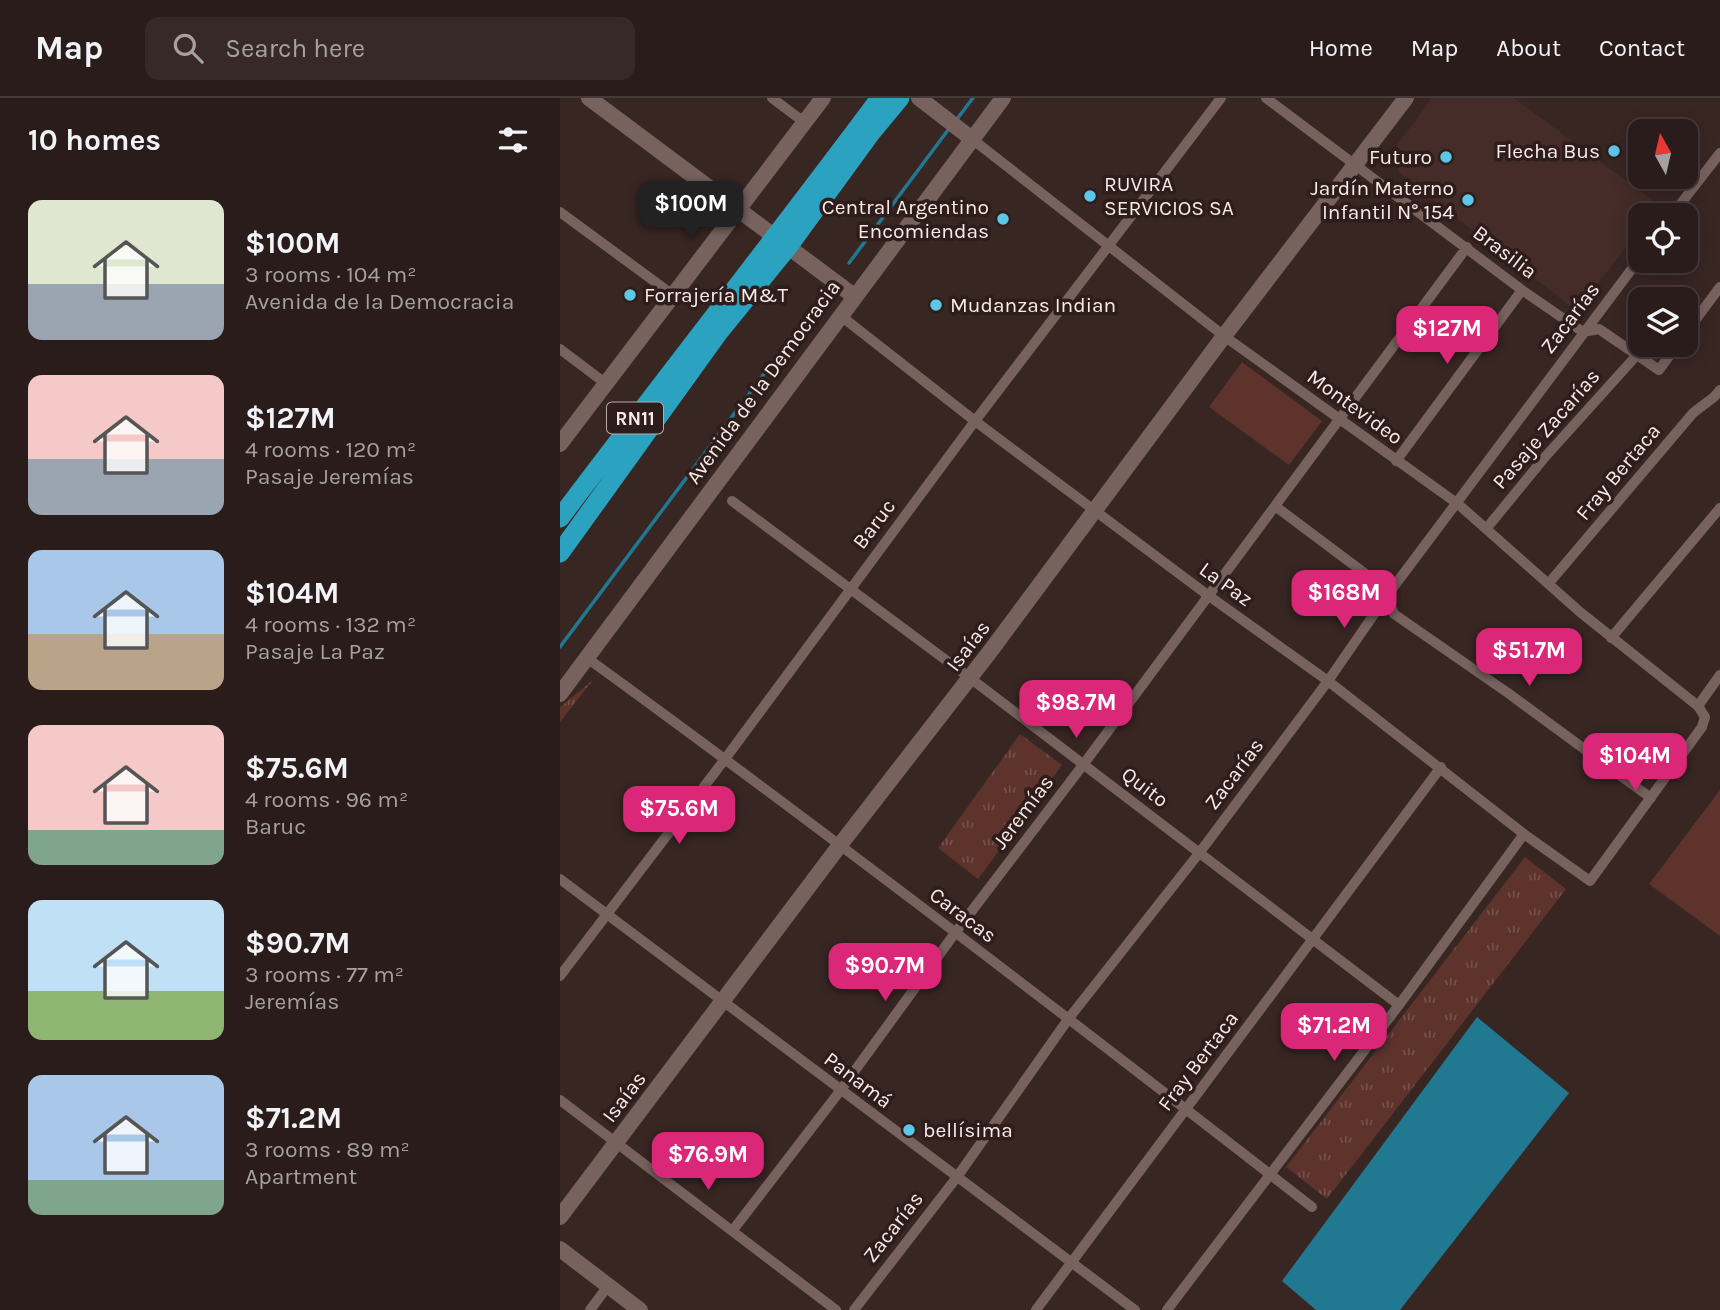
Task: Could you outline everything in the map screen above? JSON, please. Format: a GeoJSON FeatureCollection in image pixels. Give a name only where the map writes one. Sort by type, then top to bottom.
{"type":"FeatureCollection","features":[{"type":"Feature","properties":{"kind":"highway","name":"RN11"},"geometry":{"type":"LineString","coordinates":[[560,517],[710,319],[782,243],[880,98]]}},
{"type":"Feature","properties":{"kind":"highway"},"geometry":{"type":"LineString","coordinates":[[560,553],[782,243],[900,98]]}},
{"type":"Feature","properties":{"kind":"street"},"geometry":{"type":"LineString","coordinates":[[589,98],[854,296]]}},
{"type":"Feature","properties":{"kind":"street"},"geometry":{"type":"LineString","coordinates":[[772,98],[804,122]]}},
{"type":"Feature","properties":{"kind":"street"},"geometry":{"type":"LineString","coordinates":[[560,444],[823,98]]}},
{"type":"Feature","properties":{"kind":"street"},"geometry":{"type":"LineString","coordinates":[[919,98],[972,139]]}},
{"type":"Feature","properties":{"kind":"street","name":"Avenida de la Democracia"},"geometry":{"type":"LineString","coordinates":[[560,694],[1003,98]]}},
{"type":"Feature","properties":{"kind":"street","name":"Baruc"},"geometry":{"type":"LineString","coordinates":[[560,976],[725,759],[975,421],[1221,98]]}},
{"type":"Feature","properties":{"kind":"street","name":"Brasilia"},"geometry":{"type":"LineString","coordinates":[[1266,98],[1522,290],[1583,332],[1600,329],[1628,350]]}},
{"type":"Feature","properties":{"kind":"street","name":"Isaías"},"geometry":{"type":"LineString","coordinates":[[560,1217],[1406,98]]}},
{"type":"Feature","properties":{"kind":"street","name":"Montevideo"},"geometry":{"type":"LineString","coordinates":[[972,139],[1224,336],[1458,504],[1611,638],[1698,706],[1705,717],[1702,727],[1651,798]]}},
{"type":"Feature","properties":{"kind":"street"},"geometry":{"type":"LineString","coordinates":[[1681,203],[1720,153]]}},
{"type":"Feature","properties":{"kind":"street"},"geometry":{"type":"LineString","coordinates":[[560,212],[673,295]]}},
{"type":"Feature","properties":{"kind":"street","name":"Jeremías"},"geometry":{"type":"LineString","coordinates":[[733,1230],[840,1091],[1467,247]]}},
{"type":"Feature","properties":{"kind":"street","name":"Zacarías"},"geometry":{"type":"LineString","coordinates":[[854,1310],[957,1177],[1069,1018],[1200,852],[1328,681],[1386,597],[1628,273]]}},
{"type":"Feature","properties":{"kind":"street"},"geometry":{"type":"LineString","coordinates":[[1698,316],[1720,286]]}},
{"type":"Feature","properties":{"kind":"street"},"geometry":{"type":"LineString","coordinates":[[1396,461],[1522,290]]}},
{"type":"Feature","properties":{"kind":"street","name":"La Paz"},"geometry":{"type":"LineString","coordinates":[[841,316],[975,421],[1209,596],[1328,681],[1524,834],[1590,881],[1651,798]]}},
{"type":"Feature","properties":{"kind":"street"},"geometry":{"type":"LineString","coordinates":[[560,349],[605,383]]}},
{"type":"Feature","properties":{"kind":"street","name":"Pasaje Zacarías"},"geometry":{"type":"LineString","coordinates":[[1486,529],[1545,457],[1635,357]]}},
{"type":"Feature","properties":{"kind":"street","name":"Brasilia"},"geometry":{"type":"LineString","coordinates":[[1638,357],[1659,370],[1668,357]]}},
{"type":"Feature","properties":{"kind":"street","name":"Fray Bertaca"},"geometry":{"type":"LineString","coordinates":[[1549,583],[1693,413],[1720,390]]}},
{"type":"Feature","properties":{"kind":"street","name":"Quito"},"geometry":{"type":"LineString","coordinates":[[732,502],[970,678],[1399,1004]]}},
{"type":"Feature","properties":{"kind":"street"},"geometry":{"type":"LineString","coordinates":[[1275,506],[1383,587],[1394,614],[1508,693],[1651,798]]}},
{"type":"Feature","properties":{"kind":"street"},"geometry":{"type":"LineString","coordinates":[[1611,638],[1720,508]]}},
{"type":"Feature","properties":{"kind":"street","name":"Caracas"},"geometry":{"type":"LineString","coordinates":[[587,658],[1069,1018],[1312,1207]]}},
{"type":"Feature","properties":{"kind":"street"},"geometry":{"type":"LineString","coordinates":[[1698,706],[1720,676]]}},
{"type":"Feature","properties":{"kind":"street","name":"Fray Bertaca"},"geometry":{"type":"LineString","coordinates":[[1036,1310],[1441,767]]}},
{"type":"Feature","properties":{"kind":"street"},"geometry":{"type":"LineString","coordinates":[[1167,1310],[1524,834]]}},
{"type":"Feature","properties":{"kind":"street","name":"Panamá"},"geometry":{"type":"LineString","coordinates":[[560,879],[1135,1310]]}},
{"type":"Feature","properties":{"kind":"street"},"geometry":{"type":"LineString","coordinates":[[560,1100],[836,1310]]}},
{"type":"Feature","properties":{"kind":"street"},"geometry":{"type":"LineString","coordinates":[[560,1249],[640,1310]]}},
{"type":"Feature","properties":{"kind":"street"},"geometry":{"type":"LineString","coordinates":[[590,1310],[608,1286]]}},
{"type":"Feature","properties":{"kind":"shaded area"},"geometry":{"type":"Polygon","coordinates":[[[1432,98],[1514,98],[1628,182],[1628,189],[1637,189],[1656,203],[1628,203],[1628,245],[1579,307],[1573,308],[1399,173],[1397,145],[1432,98]]]}},
{"type":"Feature","properties":{"kind":"green space"},"geometry":{"type":"Polygon","coordinates":[[[1242,362],[1322,421],[1289,465],[1209,407],[1242,362]]]}},
{"type":"Feature","properties":{"kind":"green space"},"geometry":{"type":"Polygon","coordinates":[[[593,680],[560,722],[560,707],[593,680]]]}},
{"type":"Feature","properties":{"kind":"green space"},"geometry":{"type":"Polygon","coordinates":[[[1020,734],[1062,765],[978,879],[938,848],[1020,734]]]}},
{"type":"Feature","properties":{"kind":"green space"},"geometry":{"type":"Polygon","coordinates":[[[1720,790],[1720,936],[1649,884],[1720,790]]]}},
{"type":"Feature","properties":{"kind":"green space"},"geometry":{"type":"Polygon","coordinates":[[[1525,857],[1566,889],[1327,1199],[1286,1167],[1525,857]]]}},
{"type":"Feature","properties":{"kind":"water"},"geometry":{"type":"Polygon","coordinates":[[[1477,1017],[1569,1093],[1400,1310],[1316,1310],[1282,1281],[1477,1017]]]}},
{"type":"Feature","properties":{"kind":"waterway"},"geometry":{"type":"LineString","coordinates":[[957,119],[973,98]]}},
{"type":"Feature","properties":{"kind":"waterway"},"geometry":{"type":"LineString","coordinates":[[849,263],[948,130]]}},
{"type":"Feature","properties":{"kind":"waterway"},"geometry":{"type":"LineString","coordinates":[[560,647],[823,295]]}},
{"type":"Feature","properties":{"kind":"place","name":"Flecha Bus"},"geometry":{"type":"Point","coordinates":[1614,151]}},
{"type":"Feature","properties":{"kind":"place","name":"Futuro"},"geometry":{"type":"Point","coordinates":[1446,157]}},
{"type":"Feature","properties":{"kind":"place","name":"RUVIRA SERVICIOS SA"},"geometry":{"type":"Point","coordinates":[1090,196]}},
{"type":"Feature","properties":{"kind":"place","name":"Jardín Materno Infantil N° 154"},"geometry":{"type":"Point","coordinates":[1468,200]}},
{"type":"Feature","properties":{"kind":"place","name":"Central Argentino Encomiendas"},"geometry":{"type":"Point","coordinates":[1003,219]}},
{"type":"Feature","properties":{"kind":"place","name":"Forrajería M&T"},"geometry":{"type":"Point","coordinates":[630,295]}},
{"type":"Feature","properties":{"kind":"place","name":"Mudanzas Indian"},"geometry":{"type":"Point","coordinates":[936,305]}},
{"type":"Feature","properties":{"kind":"place","name":"bellísima"},"geometry":{"type":"Point","coordinates":[909,1130]}}]}
